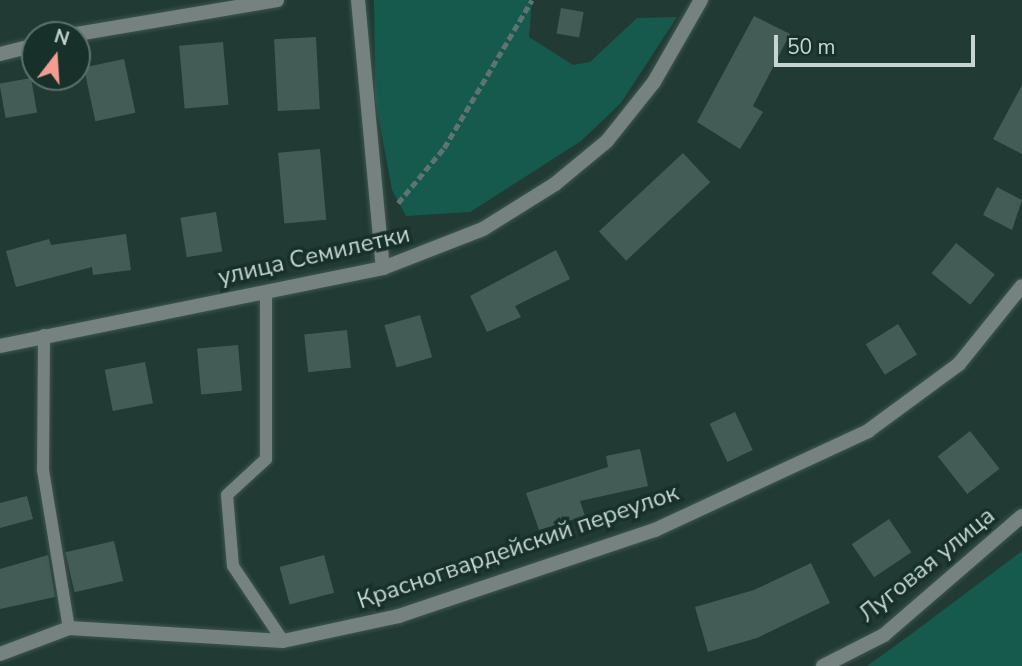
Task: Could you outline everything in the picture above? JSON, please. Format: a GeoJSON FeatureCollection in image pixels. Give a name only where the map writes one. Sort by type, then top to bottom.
{"type":"FeatureCollection","features":[{"type":"Feature","properties":{"kind":"street"},"geometry":{"type":"LineString","coordinates":[[91,32],[277,0]]}},
{"type":"Feature","properties":{"kind":"street"},"geometry":{"type":"LineString","coordinates":[[358,0],[383,268]]}},
{"type":"Feature","properties":{"kind":"street","name":"улица Семилетки"},"geometry":{"type":"LineString","coordinates":[[0,346],[383,268],[483,229],[555,184],[607,141],[654,82],[701,0]]}},
{"type":"Feature","properties":{"kind":"street"},"geometry":{"type":"LineString","coordinates":[[0,54],[21,49]]}},
{"type":"Feature","properties":{"kind":"street","name":"Красногвардейский переулок"},"geometry":{"type":"LineString","coordinates":[[0,654],[69,628],[283,641],[399,617],[655,530],[868,431],[958,364],[1022,286]]}},
{"type":"Feature","properties":{"kind":"street","name":"Луговая улица"},"geometry":{"type":"LineString","coordinates":[[823,666],[884,635],[1022,516]]}},
{"type":"Feature","properties":{"kind":"lane"},"geometry":{"type":"LineString","coordinates":[[266,293],[266,459],[227,495],[233,566],[283,641]]}},
{"type":"Feature","properties":{"kind":"lane"},"geometry":{"type":"LineString","coordinates":[[44,335],[43,470],[69,628]]}},
{"type":"Feature","properties":{"kind":"path"},"geometry":{"type":"LineString","coordinates":[[379,225],[444,148],[532,0]]}},
{"type":"Feature","properties":{"kind":"green space"},"geometry":{"type":"Polygon","coordinates":[[[374,0],[532,0],[529,37],[573,65],[590,62],[637,18],[677,17],[621,103],[581,141],[470,212],[406,216],[392,190],[375,99],[374,0]]]}},
{"type":"Feature","properties":{"kind":"green space"},"geometry":{"type":"Polygon","coordinates":[[[1022,551],[1022,666],[867,666],[910,635],[1022,551]]]}},
{"type":"Feature","properties":{"kind":"building"},"geometry":{"type":"Polygon","coordinates":[[[561,8],[584,12],[579,38],[556,34],[561,8]]]}},
{"type":"Feature","properties":{"kind":"building"},"geometry":{"type":"Polygon","coordinates":[[[754,16],[790,34],[753,106],[763,112],[740,149],[697,122],[754,16]]]}},
{"type":"Feature","properties":{"kind":"building"},"geometry":{"type":"Polygon","coordinates":[[[316,37],[320,109],[278,111],[274,39],[316,37]]]}},
{"type":"Feature","properties":{"kind":"building"},"geometry":{"type":"Polygon","coordinates":[[[223,42],[228,105],[185,109],[179,46],[223,42]]]}},
{"type":"Feature","properties":{"kind":"building"},"geometry":{"type":"Polygon","coordinates":[[[124,59],[135,113],[95,121],[89,91],[91,91],[91,66],[124,59]]]}},
{"type":"Feature","properties":{"kind":"building"},"geometry":{"type":"Polygon","coordinates":[[[21,80],[21,91],[33,91],[37,112],[6,118],[0,83],[21,80]]]}},
{"type":"Feature","properties":{"kind":"building"},"geometry":{"type":"Polygon","coordinates":[[[1022,85],[1022,154],[993,139],[1022,85]]]}},
{"type":"Feature","properties":{"kind":"building"},"geometry":{"type":"Polygon","coordinates":[[[320,149],[326,220],[284,223],[278,153],[320,149]]]}},
{"type":"Feature","properties":{"kind":"building"},"geometry":{"type":"Polygon","coordinates":[[[683,153],[710,182],[626,261],[599,231],[683,153]]]}},
{"type":"Feature","properties":{"kind":"building"},"geometry":{"type":"Polygon","coordinates":[[[997,187],[1022,200],[1012,230],[983,215],[997,187]]]}},
{"type":"Feature","properties":{"kind":"building"},"geometry":{"type":"Polygon","coordinates":[[[216,212],[222,252],[187,257],[180,218],[216,212]]]}},
{"type":"Feature","properties":{"kind":"building"},"geometry":{"type":"Polygon","coordinates":[[[126,234],[131,270],[93,275],[92,267],[16,287],[6,251],[49,239],[51,245],[126,234]]]}},
{"type":"Feature","properties":{"kind":"building"},"geometry":{"type":"Polygon","coordinates":[[[956,243],[995,274],[970,305],[931,273],[956,243]]]}},
{"type":"Feature","properties":{"kind":"building"},"geometry":{"type":"Polygon","coordinates":[[[556,250],[570,279],[515,306],[521,317],[487,332],[470,296],[556,250]]]}},
{"type":"Feature","properties":{"kind":"building"},"geometry":{"type":"Polygon","coordinates":[[[420,315],[432,357],[397,367],[384,325],[420,315]]]}},
{"type":"Feature","properties":{"kind":"building"},"geometry":{"type":"Polygon","coordinates":[[[898,324],[917,355],[885,375],[866,344],[898,324]]]}},
{"type":"Feature","properties":{"kind":"building"},"geometry":{"type":"Polygon","coordinates":[[[347,330],[351,368],[308,372],[304,334],[347,330]]]}},
{"type":"Feature","properties":{"kind":"building"},"geometry":{"type":"Polygon","coordinates":[[[238,345],[242,391],[201,394],[197,349],[238,345]]]}},
{"type":"Feature","properties":{"kind":"building"},"geometry":{"type":"Polygon","coordinates":[[[145,362],[153,403],[113,411],[105,370],[145,362]]]}},
{"type":"Feature","properties":{"kind":"building"},"geometry":{"type":"Polygon","coordinates":[[[735,412],[753,450],[727,462],[710,424],[735,412]]]}},
{"type":"Feature","properties":{"kind":"building"},"geometry":{"type":"Polygon","coordinates":[[[970,431],[1000,469],[967,494],[938,456],[970,431]]]}},
{"type":"Feature","properties":{"kind":"building"},"geometry":{"type":"Polygon","coordinates":[[[640,449],[648,486],[580,501],[585,516],[539,530],[526,493],[608,467],[606,456],[640,449]]]}},
{"type":"Feature","properties":{"kind":"building"},"geometry":{"type":"Polygon","coordinates":[[[27,496],[33,519],[0,528],[0,503],[27,496]]]}},
{"type":"Feature","properties":{"kind":"building"},"geometry":{"type":"Polygon","coordinates":[[[889,519],[911,552],[874,577],[852,544],[889,519]]]}},
{"type":"Feature","properties":{"kind":"building"},"geometry":{"type":"Polygon","coordinates":[[[114,541],[123,581],[75,592],[65,552],[114,541]]]}},
{"type":"Feature","properties":{"kind":"building"},"geometry":{"type":"Polygon","coordinates":[[[48,555],[55,597],[0,609],[0,569],[48,555]]]}},
{"type":"Feature","properties":{"kind":"building"},"geometry":{"type":"Polygon","coordinates":[[[324,555],[334,593],[290,605],[280,567],[324,555]]]}},
{"type":"Feature","properties":{"kind":"building"},"geometry":{"type":"Polygon","coordinates":[[[811,563],[830,603],[757,638],[708,652],[695,607],[754,590],[811,563]]]}}]}
